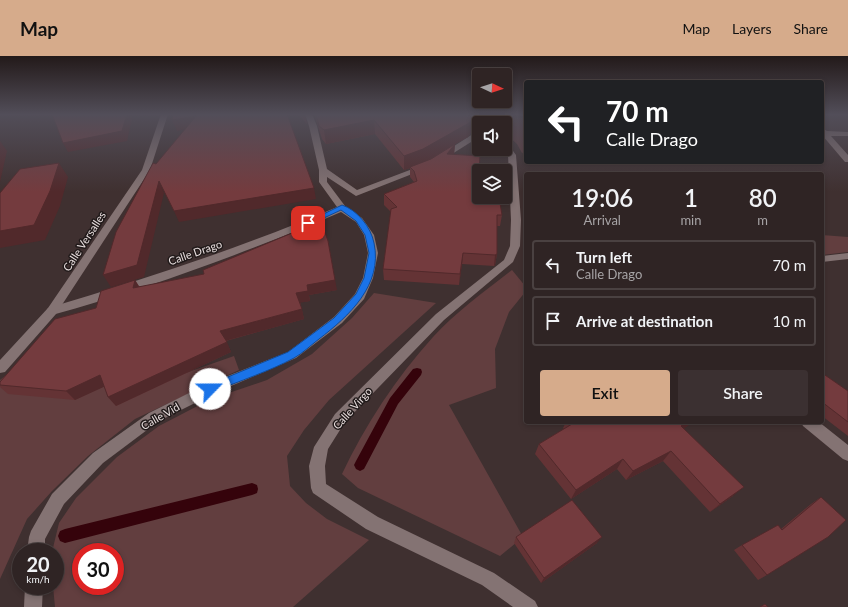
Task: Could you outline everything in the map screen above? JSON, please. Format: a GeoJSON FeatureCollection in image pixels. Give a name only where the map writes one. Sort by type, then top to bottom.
{"type":"FeatureCollection","features":[{"type":"Feature","properties":{"kind":"street","name":"Calle Versalles"},"geometry":{"type":"LineString","coordinates":[[0,368],[52,310],[146,170],[156,140]]}},
{"type":"Feature","properties":{"kind":"street","name":"Calle Vid"},"geometry":{"type":"LineString","coordinates":[[37,543],[37,537],[58,499],[98,458],[154,417],[210,389],[292,355],[338,320],[360,296],[368,278],[372,253],[369,235],[359,220],[342,208],[323,182],[323,170],[316,140]]}},
{"type":"Feature","properties":{"kind":"street"},"geometry":{"type":"LineString","coordinates":[[323,170],[356,193],[427,166],[470,140]]}},
{"type":"Feature","properties":{"kind":"street"},"geometry":{"type":"LineString","coordinates":[[830,140],[848,160]]}},
{"type":"Feature","properties":{"kind":"street","name":"Calle Virgo"},"geometry":{"type":"LineString","coordinates":[[512,155],[516,220],[515,246],[508,262],[440,317],[340,418],[321,447],[317,466],[319,488],[372,523],[488,579],[530,607]]}},
{"type":"Feature","properties":{"kind":"street","name":"Calle Drago"},"geometry":{"type":"LineString","coordinates":[[52,310],[95,300],[249,246],[342,208]]}},
{"type":"Feature","properties":{"kind":"street"},"geometry":{"type":"LineString","coordinates":[[824,259],[848,256]]}},
{"type":"Feature","properties":{"kind":"street"},"geometry":{"type":"LineString","coordinates":[[810,424],[848,454]]}},
{"type":"Feature","properties":{"kind":"street"},"geometry":{"type":"LineString","coordinates":[[33,607],[34,595]]}},
{"type":"Feature","properties":{"kind":"shaded area"},"geometry":{"type":"Polygon","coordinates":[[[512,140],[524,140],[524,152],[522,153],[517,144],[512,140]]]}},
{"type":"Feature","properties":{"kind":"shaded area"},"geometry":{"type":"Polygon","coordinates":[[[824,235],[848,237],[848,252],[824,255],[824,235]]]}},
{"type":"Feature","properties":{"kind":"shaded area"},"geometry":{"type":"Polygon","coordinates":[[[512,270],[524,285],[524,293],[509,312],[495,349],[496,388],[449,405],[523,537],[500,556],[358,488],[342,474],[371,420],[406,369],[433,337],[471,302],[512,270]]]}},
{"type":"Feature","properties":{"kind":"shaded area"},"geometry":{"type":"Polygon","coordinates":[[[374,293],[436,303],[329,400],[304,430],[287,456],[290,486],[306,503],[327,519],[369,540],[293,607],[55,607],[54,595],[64,595],[64,543],[54,543],[59,523],[76,498],[117,457],[159,426],[211,399],[267,380],[312,354],[352,318],[374,293]]]}},
{"type":"Feature","properties":{"kind":"shaded area"},"geometry":{"type":"Polygon","coordinates":[[[234,356],[239,370],[135,419],[88,456],[52,491],[27,519],[16,543],[12,543],[12,552],[0,579],[0,380],[5,376],[116,385],[120,396],[234,356]]]}},
{"type":"Feature","properties":{"kind":"building"},"geometry":{"type":"Polygon","coordinates":[[[62,140],[79,140],[63,143],[62,140]]]}},
{"type":"Feature","properties":{"kind":"building"},"geometry":{"type":"Polygon","coordinates":[[[176,140],[296,140],[314,188],[174,211],[159,181],[137,265],[103,275],[116,232],[153,163],[156,164],[176,140]]]}},
{"type":"Feature","properties":{"kind":"building"},"geometry":{"type":"Polygon","coordinates":[[[390,140],[439,140],[423,149],[404,156],[390,140]]]}},
{"type":"Feature","properties":{"kind":"building"},"geometry":{"type":"Polygon","coordinates":[[[455,144],[447,154],[480,156],[479,164],[472,164],[472,204],[500,204],[502,215],[497,215],[497,254],[463,253],[460,274],[383,269],[391,209],[397,207],[384,194],[417,181],[414,171],[410,167],[431,159],[455,144]]]}},
{"type":"Feature","properties":{"kind":"building"},"geometry":{"type":"Polygon","coordinates":[[[59,163],[50,191],[34,225],[0,231],[0,193],[20,169],[59,163]]]}},
{"type":"Feature","properties":{"kind":"building"},"geometry":{"type":"Polygon","coordinates":[[[321,221],[328,241],[335,280],[307,285],[308,291],[296,293],[302,309],[220,331],[227,342],[108,397],[100,375],[66,391],[0,385],[0,382],[55,319],[96,308],[101,291],[135,280],[133,288],[204,274],[203,270],[321,221]]]}},
{"type":"Feature","properties":{"kind":"building"},"geometry":{"type":"Polygon","coordinates":[[[824,374],[848,391],[848,422],[824,404],[824,374]]]}},
{"type":"Feature","properties":{"kind":"building"},"geometry":{"type":"Polygon","coordinates":[[[572,424],[684,424],[681,426],[744,487],[720,504],[671,451],[633,471],[623,459],[576,490],[539,444],[572,424]]]}},
{"type":"Feature","properties":{"kind":"building"},"geometry":{"type":"Polygon","coordinates":[[[821,497],[846,520],[828,537],[767,575],[742,545],[778,525],[782,530],[821,497]]]}},
{"type":"Feature","properties":{"kind":"building"},"geometry":{"type":"Polygon","coordinates":[[[572,500],[602,537],[544,578],[516,537],[572,500]]]}},
{"type":"Feature","properties":{"kind":"building"},"geometry":{"type":"Polygon","coordinates":[[[765,604],[768,607],[760,607],[765,604]]]}},
{"type":"Feature","properties":{"kind":"waterway"},"geometry":{"type":"LineString","coordinates":[[360,465],[394,401],[417,372]]}},
{"type":"Feature","properties":{"kind":"waterway"},"geometry":{"type":"LineString","coordinates":[[65,536],[252,489]]}},
{"type":"Feature","properties":{"kind":"route"},"geometry":{"type":"LineString","coordinates":[[210,389],[292,355],[338,320],[360,296],[368,278],[372,253],[369,235],[359,220],[342,208],[308,223]]}}]}
